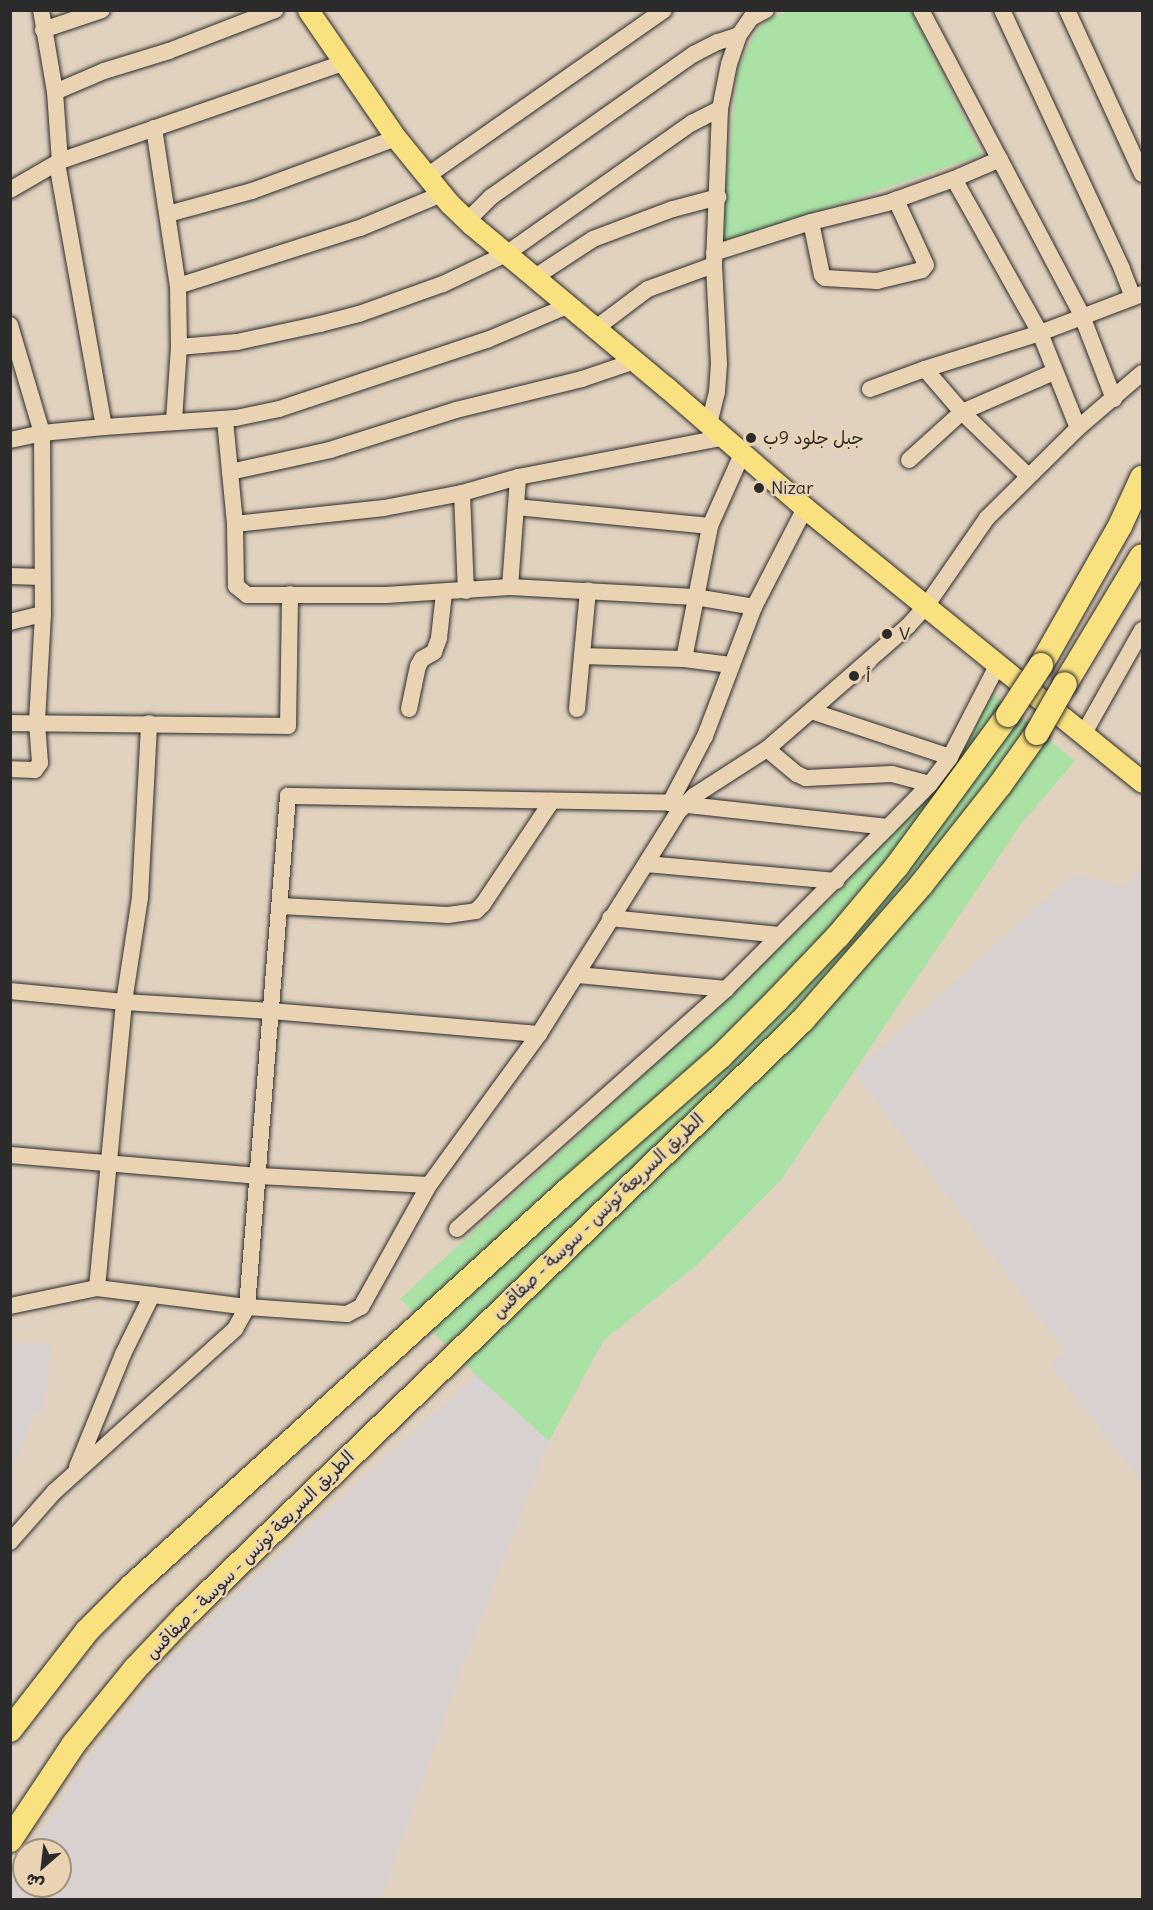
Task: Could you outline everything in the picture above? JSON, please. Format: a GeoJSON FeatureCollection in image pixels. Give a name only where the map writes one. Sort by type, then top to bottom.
{"type":"FeatureCollection","features":[{"type":"Feature","properties":{"kind":"highway","name":"الطريق السريعة تونس - سوسة - صفاقس"},"geometry":{"type":"LineString","coordinates":[[10,1730],[87,1631],[132,1586],[569,1189],[720,1057],[838,936],[897,866],[1008,715],[1041,665],[1120,526],[1143,478]]}},
{"type":"Feature","properties":{"kind":"highway","name":"الطريق السريعة تونس - سوسة - صفاقس"},"geometry":{"type":"LineString","coordinates":[[10,1840],[73,1746],[142,1662],[192,1609],[802,1021],[928,877],[1037,733],[1143,556]]}},
{"type":"Feature","properties":{"kind":"main road"},"geometry":{"type":"LineString","coordinates":[[308,10],[396,138],[442,195],[467,221],[743,452],[806,508],[1143,782]]}},
{"type":"Feature","properties":{"kind":"street"},"geometry":{"type":"LineString","coordinates":[[42,10],[43,30],[54,92],[59,162],[104,427]]}},
{"type":"Feature","properties":{"kind":"street"},"geometry":{"type":"LineString","coordinates":[[43,30],[102,10]]}},
{"type":"Feature","properties":{"kind":"street"},"geometry":{"type":"LineString","coordinates":[[54,92],[104,71],[169,51],[275,10]]}},
{"type":"Feature","properties":{"kind":"street"},"geometry":{"type":"LineString","coordinates":[[427,176],[664,10]]}},
{"type":"Feature","properties":{"kind":"street"},"geometry":{"type":"LineString","coordinates":[[921,10],[1082,316],[1114,399]]}},
{"type":"Feature","properties":{"kind":"street"},"geometry":{"type":"LineString","coordinates":[[870,389],[1040,333],[1138,296],[1122,269],[1002,10]]}},
{"type":"Feature","properties":{"kind":"street"},"geometry":{"type":"LineString","coordinates":[[1067,10],[1143,174]]}},
{"type":"Feature","properties":{"kind":"street"},"geometry":{"type":"LineString","coordinates":[[235,525],[384,508],[462,494],[518,477],[717,430],[719,364],[714,259],[720,109],[729,64],[740,35],[756,13]]}},
{"type":"Feature","properties":{"kind":"street"},"geometry":{"type":"LineString","coordinates":[[467,221],[491,197],[694,54],[717,42],[740,35]]}},
{"type":"Feature","properties":{"kind":"street"},"geometry":{"type":"LineString","coordinates":[[10,190],[59,162],[343,63]]}},
{"type":"Feature","properties":{"kind":"street"},"geometry":{"type":"LineString","coordinates":[[179,347],[237,342],[359,314],[443,284],[506,254],[692,123],[720,109]]}},
{"type":"Feature","properties":{"kind":"street"},"geometry":{"type":"LineString","coordinates":[[154,128],[178,286],[179,347],[174,420]]}},
{"type":"Feature","properties":{"kind":"street"},"geometry":{"type":"LineString","coordinates":[[168,214],[252,191],[396,138]]}},
{"type":"Feature","properties":{"kind":"street"},"geometry":{"type":"LineString","coordinates":[[596,328],[648,289],[714,259],[811,222],[896,200],[1000,159]]}},
{"type":"Feature","properties":{"kind":"street"},"geometry":{"type":"LineString","coordinates":[[954,179],[1040,333],[1078,428]]}},
{"type":"Feature","properties":{"kind":"street"},"geometry":{"type":"LineString","coordinates":[[178,286],[360,228],[442,195]]}},
{"type":"Feature","properties":{"kind":"street"},"geometry":{"type":"LineString","coordinates":[[535,277],[593,239],[673,209],[718,197]]}},
{"type":"Feature","properties":{"kind":"street"},"geometry":{"type":"LineString","coordinates":[[811,222],[822,275],[825,278],[877,281],[922,270],[926,265],[896,200]]}},
{"type":"Feature","properties":{"kind":"street"},"geometry":{"type":"LineString","coordinates":[[10,440],[42,433],[174,420],[225,420],[279,409],[319,398],[487,340],[567,306]]}},
{"type":"Feature","properties":{"kind":"street"},"geometry":{"type":"LineString","coordinates":[[10,325],[42,433],[43,614],[38,723],[39,766],[35,770],[10,769]]}},
{"type":"Feature","properties":{"kind":"street"},"geometry":{"type":"LineString","coordinates":[[230,472],[330,450],[456,410],[582,379],[635,361]]}},
{"type":"Feature","properties":{"kind":"street"},"geometry":{"type":"LineString","coordinates":[[925,369],[962,412],[1028,476]]}},
{"type":"Feature","properties":{"kind":"street"},"geometry":{"type":"LineString","coordinates":[[909,460],[962,412],[1054,372]]}},
{"type":"Feature","properties":{"kind":"street"},"geometry":{"type":"LineString","coordinates":[[678,803],[767,749],[908,626],[926,606],[972,536],[1028,476],[1078,428],[1143,373]]}},
{"type":"Feature","properties":{"kind":"street"},"geometry":{"type":"LineString","coordinates":[[225,420],[235,525],[238,590],[247,595],[444,592],[510,587],[695,597],[754,607]]}},
{"type":"Feature","properties":{"kind":"street"},"geometry":{"type":"LineString","coordinates":[[684,659],[710,526],[743,452]]}},
{"type":"Feature","properties":{"kind":"street"},"geometry":{"type":"LineString","coordinates":[[510,587],[518,477]]}},
{"type":"Feature","properties":{"kind":"street"},"geometry":{"type":"LineString","coordinates":[[462,494],[466,591]]}},
{"type":"Feature","properties":{"kind":"street"},"geometry":{"type":"LineString","coordinates":[[516,507],[710,526]]}},
{"type":"Feature","properties":{"kind":"street"},"geometry":{"type":"LineString","coordinates":[[10,1306],[97,1287],[247,1307],[347,1314],[353,1312],[365,1300],[429,1185],[539,1034],[646,864],[678,803],[754,607],[806,508]]}},
{"type":"Feature","properties":{"kind":"street"},"geometry":{"type":"LineString","coordinates":[[10,576],[42,577]]}},
{"type":"Feature","properties":{"kind":"street"},"geometry":{"type":"LineString","coordinates":[[577,709],[588,591]]}},
{"type":"Feature","properties":{"kind":"street"},"geometry":{"type":"LineString","coordinates":[[409,710],[418,666],[422,659],[434,652],[440,638],[444,592]]}},
{"type":"Feature","properties":{"kind":"street"},"geometry":{"type":"LineString","coordinates":[[10,723],[288,726],[290,594]]}},
{"type":"Feature","properties":{"kind":"street"},"geometry":{"type":"LineString","coordinates":[[10,622],[43,614]]}},
{"type":"Feature","properties":{"kind":"street"},"geometry":{"type":"LineString","coordinates":[[1084,733],[1143,630]]}},
{"type":"Feature","properties":{"kind":"street"},"geometry":{"type":"LineString","coordinates":[[582,656],[684,659],[731,665]]}},
{"type":"Feature","properties":{"kind":"street"},"geometry":{"type":"LineString","coordinates":[[457,1229],[726,989],[888,827],[930,783],[950,757],[998,664]]}},
{"type":"Feature","properties":{"kind":"street"},"geometry":{"type":"LineString","coordinates":[[811,711],[950,757]]}},
{"type":"Feature","properties":{"kind":"street"},"geometry":{"type":"LineString","coordinates":[[97,1287],[124,1002],[140,897],[149,723]]}},
{"type":"Feature","properties":{"kind":"street"},"geometry":{"type":"LineString","coordinates":[[767,749],[797,774],[806,778],[892,774],[930,783]]}},
{"type":"Feature","properties":{"kind":"street"},"geometry":{"type":"LineString","coordinates":[[10,1542],[19,1529],[75,1473],[228,1336],[242,1320],[247,1307],[281,906],[288,796],[678,803],[888,827]]}},
{"type":"Feature","properties":{"kind":"street"},"geometry":{"type":"LineString","coordinates":[[281,906],[448,915],[476,911],[552,801]]}},
{"type":"Feature","properties":{"kind":"street"},"geometry":{"type":"LineString","coordinates":[[646,864],[836,881]]}},
{"type":"Feature","properties":{"kind":"street"},"geometry":{"type":"LineString","coordinates":[[610,918],[779,935]]}},
{"type":"Feature","properties":{"kind":"street"},"geometry":{"type":"LineString","coordinates":[[578,975],[726,989]]}},
{"type":"Feature","properties":{"kind":"street"},"geometry":{"type":"LineString","coordinates":[[10,991],[539,1034]]}},
{"type":"Feature","properties":{"kind":"street"},"geometry":{"type":"LineString","coordinates":[[10,1155],[259,1176],[429,1185]]}},
{"type":"Feature","properties":{"kind":"street"},"geometry":{"type":"LineString","coordinates":[[75,1473],[123,1354],[152,1295]]}},
{"type":"Feature","properties":{"kind":"shaded area"},"geometry":{"type":"Polygon","coordinates":[[[1142,866],[1142,1482],[1050,1365],[1065,1351],[854,1072],[1072,875],[1128,885],[1142,866]]]}},
{"type":"Feature","properties":{"kind":"shaded area"},"geometry":{"type":"Polygon","coordinates":[[[11,1342],[51,1345],[44,1413],[35,1412],[11,1471],[11,1342]]]}},
{"type":"Feature","properties":{"kind":"shaded area"},"geometry":{"type":"Polygon","coordinates":[[[476,1375],[549,1441],[465,1660],[381,1899],[11,1899],[12,1886],[12,1898],[72,1898],[72,1838],[38,1838],[97,1746],[163,1667],[255,1576],[476,1375]]]}},
{"type":"Feature","properties":{"kind":"green space"},"geometry":{"type":"Polygon","coordinates":[[[788,11],[911,11],[982,155],[719,245],[738,67],[756,31],[770,18],[788,11]]]}},
{"type":"Feature","properties":{"kind":"green space"},"geometry":{"type":"Polygon","coordinates":[[[984,687],[1075,761],[1021,824],[781,1180],[698,1264],[604,1340],[549,1441],[476,1375],[400,1299],[713,1011],[839,891],[887,839],[953,751],[984,687]]]}},
{"type":"Feature","properties":{"kind":"place","name":"جبل جلود 9ب"},"geometry":{"type":"Point","coordinates":[751,438]}},
{"type":"Feature","properties":{"kind":"place","name":"Nizar"},"geometry":{"type":"Point","coordinates":[759,488]}},
{"type":"Feature","properties":{"kind":"place","name":"V"},"geometry":{"type":"Point","coordinates":[887,634]}},
{"type":"Feature","properties":{"kind":"place","name":"أ"},"geometry":{"type":"Point","coordinates":[854,676]}}]}
